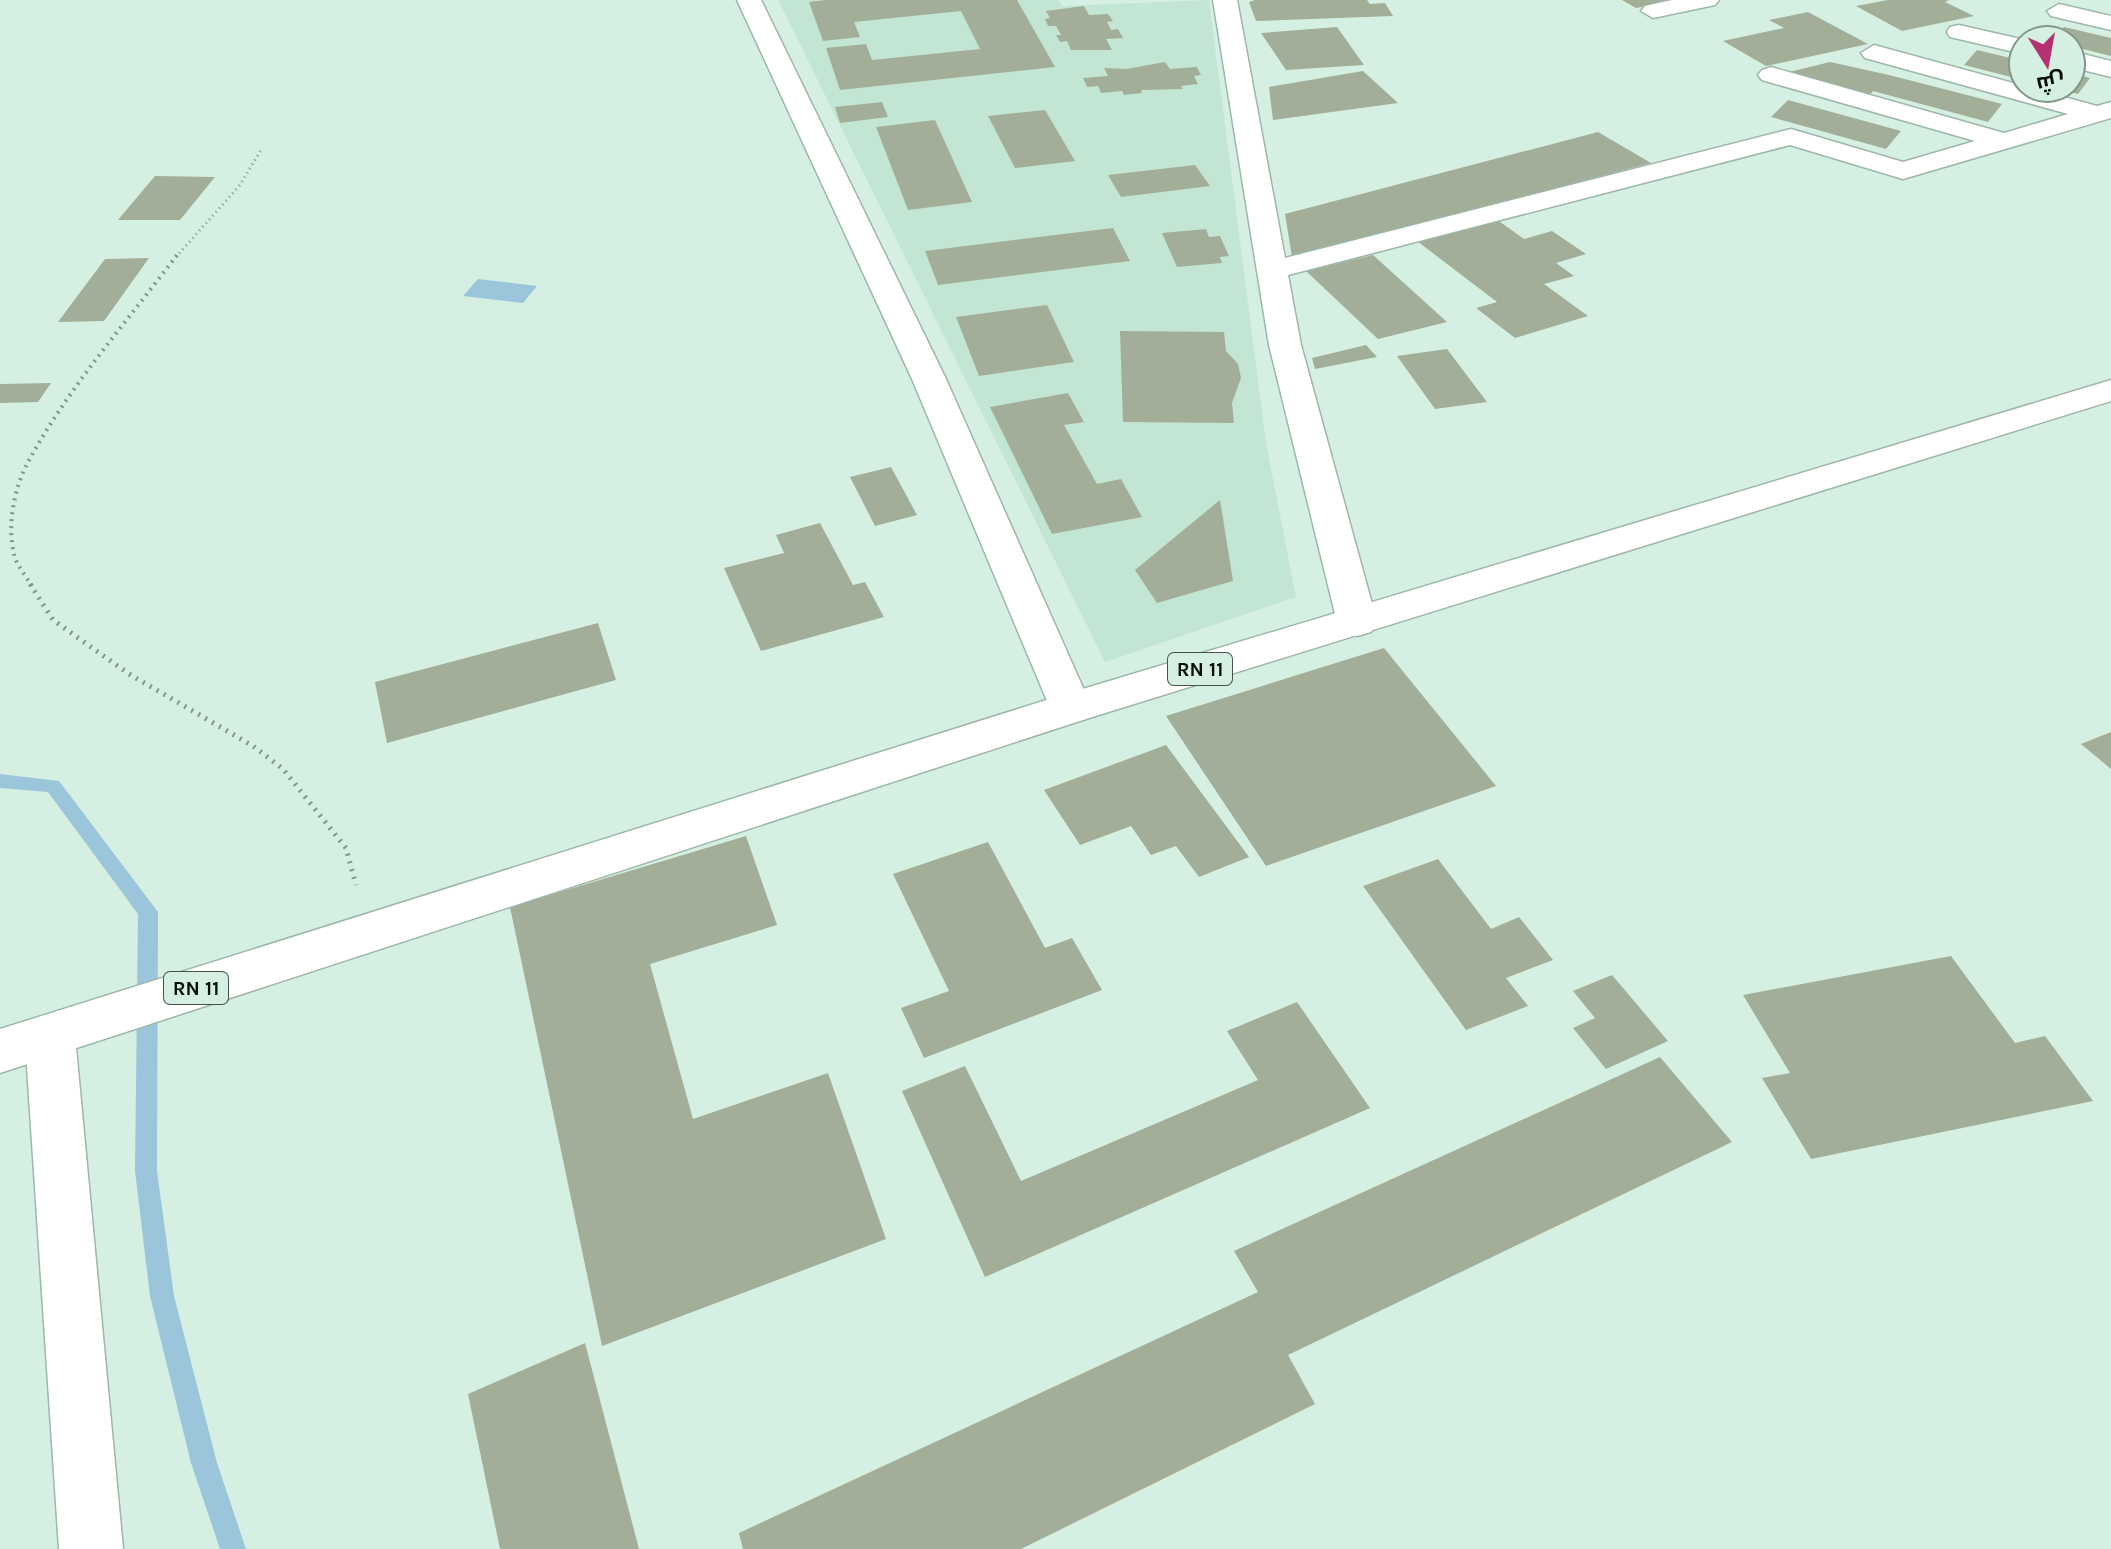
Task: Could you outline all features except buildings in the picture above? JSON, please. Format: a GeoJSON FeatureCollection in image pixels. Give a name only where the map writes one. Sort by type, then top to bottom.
{"type":"FeatureCollection","features":[{"type":"Feature","properties":{"kind":"street"},"geometry":{"type":"LineString","coordinates":[[749,0],[929,379],[1071,708]]}},
{"type":"Feature","properties":{"kind":"street"},"geometry":{"type":"LineString","coordinates":[[1225,0],[1285,345],[1357,622]]}},
{"type":"Feature","properties":{"kind":"street"},"geometry":{"type":"LineString","coordinates":[[1653,11],[1707,0]]}},
{"type":"Feature","properties":{"kind":"street"},"geometry":{"type":"LineString","coordinates":[[2059,11],[2111,23]]}},
{"type":"Feature","properties":{"kind":"street"},"geometry":{"type":"LineString","coordinates":[[1959,32],[2007,43]]}},
{"type":"Feature","properties":{"kind":"street"},"geometry":{"type":"LineString","coordinates":[[1874,53],[2104,112]]}},
{"type":"Feature","properties":{"kind":"street"},"geometry":{"type":"LineString","coordinates":[[2087,63],[2111,69]]}},
{"type":"Feature","properties":{"kind":"street"},"geometry":{"type":"LineString","coordinates":[[1771,75],[2004,141]]}},
{"type":"Feature","properties":{"kind":"street"},"geometry":{"type":"LineString","coordinates":[[1273,270],[1791,137],[1903,171],[2104,112]]}},
{"type":"Feature","properties":{"kind":"street","name":"RN 11"},"geometry":{"type":"LineString","coordinates":[[25,1044],[1071,708],[2111,390]]}},
{"type":"Feature","properties":{"kind":"street"},"geometry":{"type":"LineString","coordinates":[[25,1044],[91,1549]]}},
{"type":"Feature","properties":{"kind":"path"},"geometry":{"type":"LineString","coordinates":[[261,150],[240,185],[180,251],[76,389],[26,466],[15,498],[11,533],[14,557],[53,620],[129,674],[253,746],[283,769],[346,848],[369,932]]}},
{"type":"Feature","properties":{"kind":"shaded area"},"geometry":{"type":"Polygon","coordinates":[[[778,0],[1059,0],[1062,6],[1209,0],[1266,443],[1296,597],[1105,662],[778,0]]]}},
{"type":"Feature","properties":{"kind":"water"},"geometry":{"type":"Polygon","coordinates":[[[478,279],[537,286],[523,303],[463,296],[478,279]]]}},
{"type":"Feature","properties":{"kind":"waterway"},"geometry":{"type":"LineString","coordinates":[[0,781],[53,786],[148,912],[146,1171],[162,1296],[204,1463],[233,1549]]}}]}
